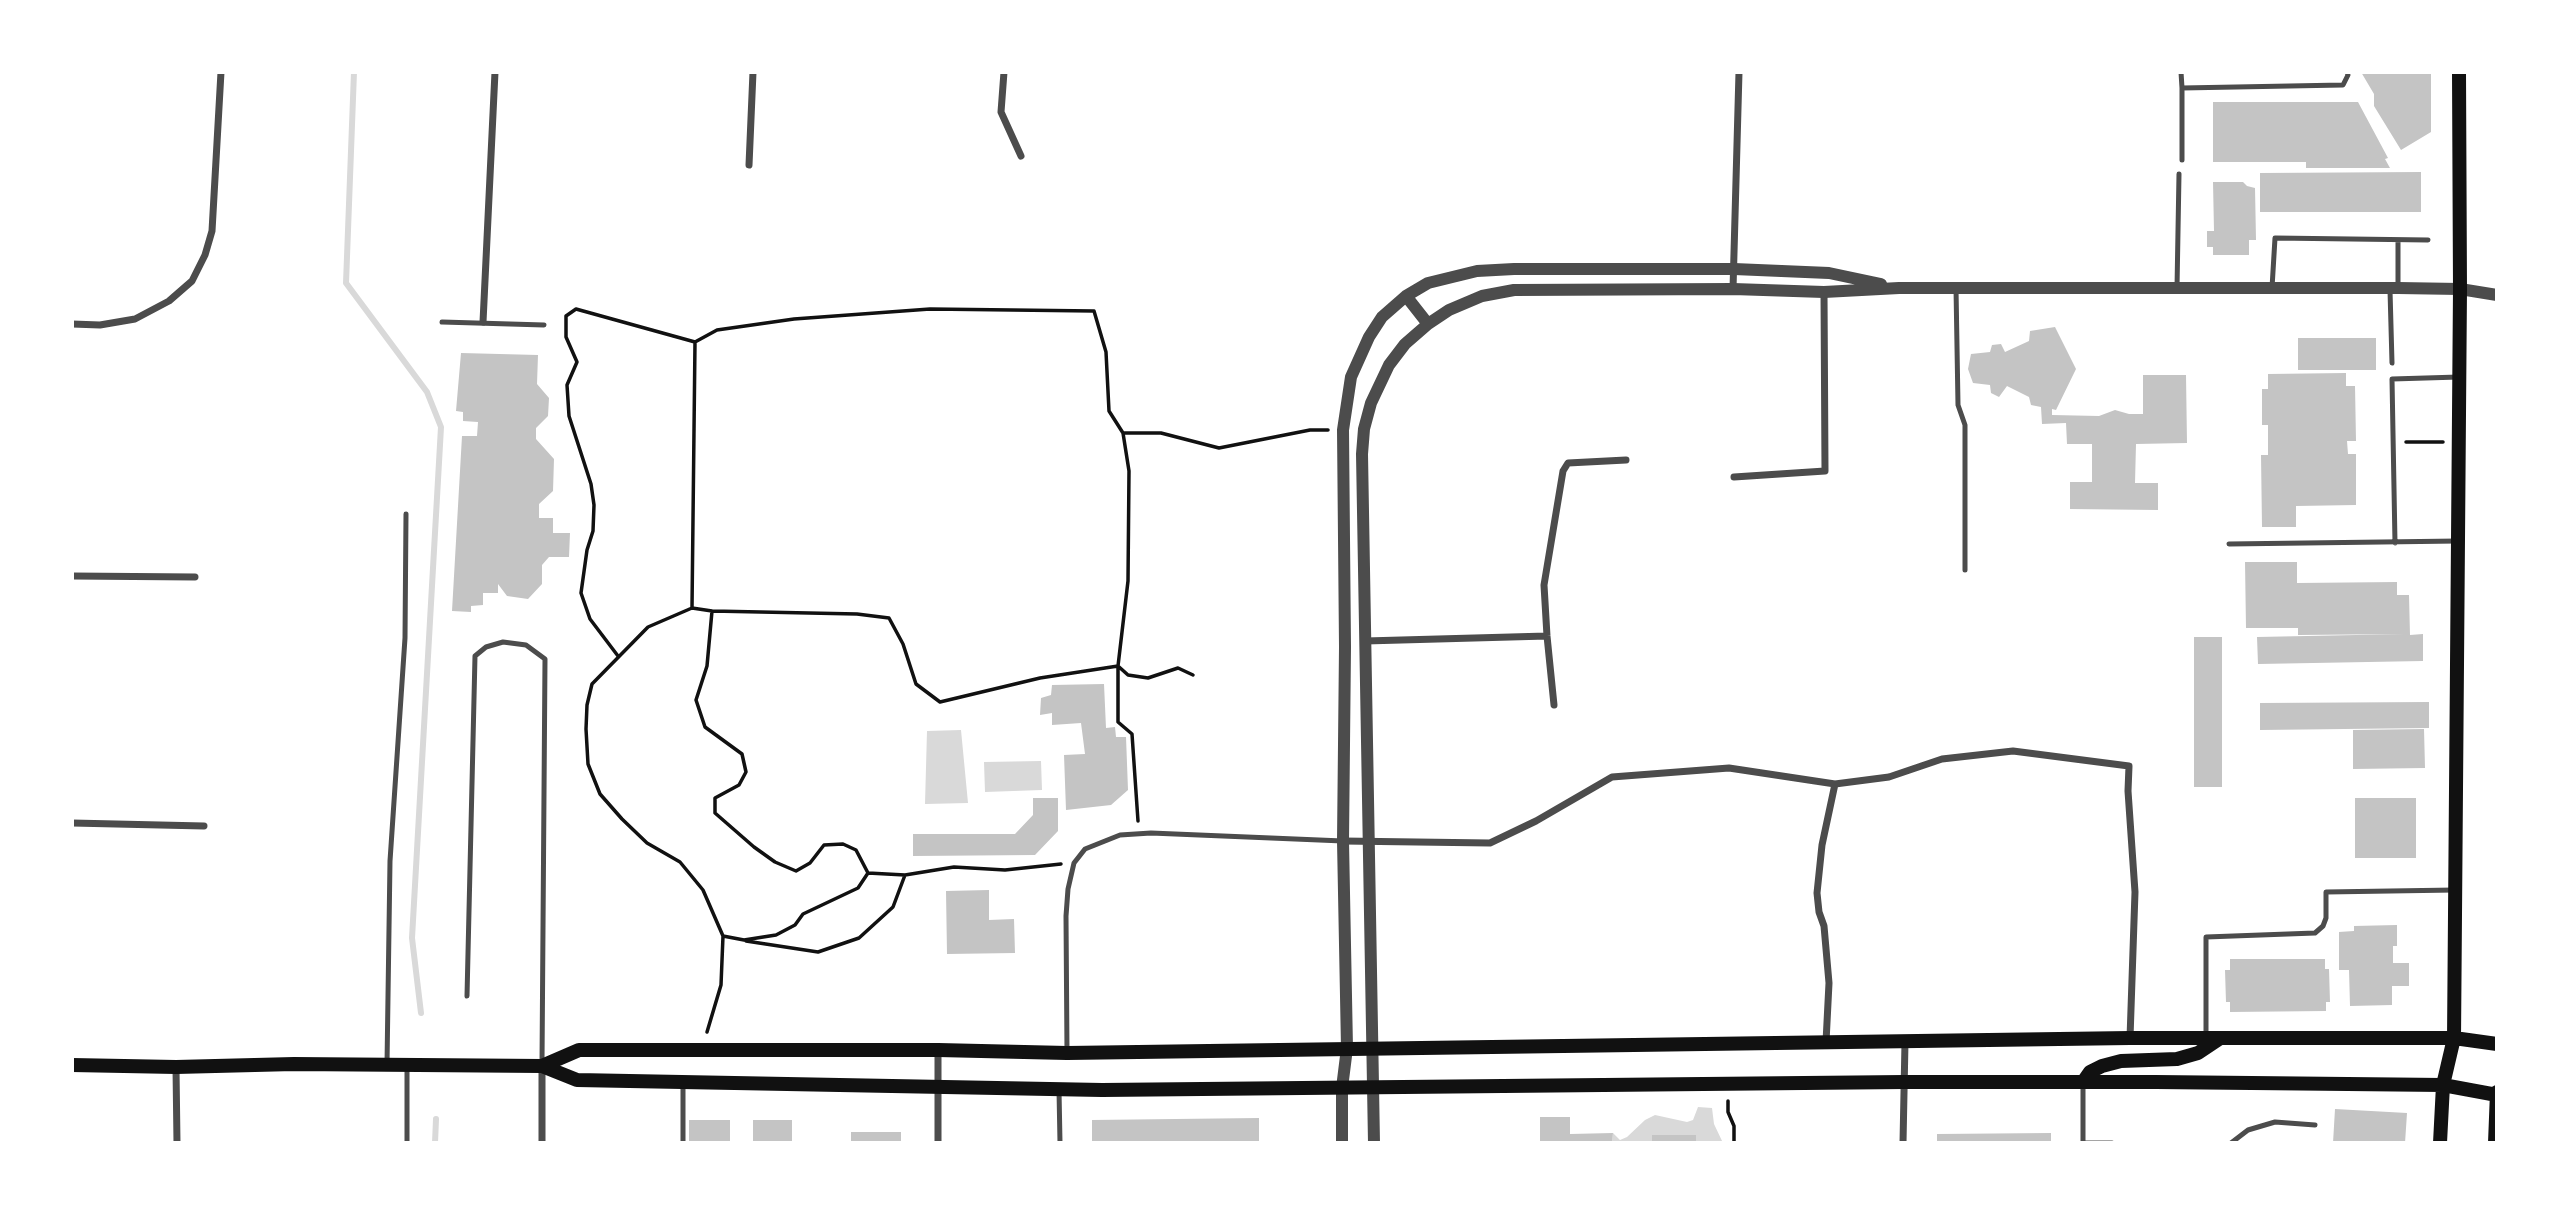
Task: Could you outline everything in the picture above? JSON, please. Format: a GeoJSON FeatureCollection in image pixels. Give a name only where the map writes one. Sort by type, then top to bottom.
{"type":"FeatureCollection","features":[{"type":"Feature","properties":{"kind":"main road"},"geometry":{"type":"LineString","coordinates":[[2440,1143],[2443,1085],[2454,1038],[2460,289],[2459,72]]}},
{"type":"Feature","properties":{"kind":"main road"},"geometry":{"type":"LineString","coordinates":[[542,1066],[579,1050],[938,1050],[1067,1053],[2130,1038],[2454,1038],[2497,1044]]}},
{"type":"Feature","properties":{"kind":"main road"},"geometry":{"type":"LineString","coordinates":[[2082,1082],[2090,1072],[2102,1066],[2121,1061],[2177,1059],[2198,1053],[2212,1039]]}},
{"type":"Feature","properties":{"kind":"main road"},"geometry":{"type":"LineString","coordinates":[[72,1065],[542,1066],[577,1080],[1059,1089],[1904,1082],[2443,1085],[2497,1094],[2495,1143]]}},
{"type":"Feature","properties":{"kind":"street"},"geometry":{"type":"LineString","coordinates":[[72,324],[100,325],[135,319],[169,301],[192,281],[205,255],[212,232],[221,72]]}},
{"type":"Feature","properties":{"kind":"street"},"geometry":{"type":"LineString","coordinates":[[483,323],[495,72]]}},
{"type":"Feature","properties":{"kind":"street"},"geometry":{"type":"LineString","coordinates":[[749,165],[753,72]]}},
{"type":"Feature","properties":{"kind":"street"},"geometry":{"type":"LineString","coordinates":[[1004,72],[1001,112],[1021,156]]}},
{"type":"Feature","properties":{"kind":"street"},"geometry":{"type":"LineString","coordinates":[[1733,289],[1739,72]]}},
{"type":"Feature","properties":{"kind":"street"},"geometry":{"type":"LineString","coordinates":[[1342,1143],[1342,1088],[1347,1048],[1343,841],[1343,430],[1351,377],[1362,351],[1382,317],[1406,296],[1428,283],[1477,271],[1734,269],[1829,273],[1899,288]]}},
{"type":"Feature","properties":{"kind":"street"},"geometry":{"type":"LineString","coordinates":[[1374,1143],[1362,454],[1364,429],[1371,403],[1388,365],[1405,344],[1427,324],[1449,310],[1482,296],[1514,290],[1733,289],[1824,292],[1899,288],[2394,288],[2460,289],[2497,295]]}},
{"type":"Feature","properties":{"kind":"street"},"geometry":{"type":"LineString","coordinates":[[1734,477],[1825,471],[1824,292]]}},
{"type":"Feature","properties":{"kind":"street"},"geometry":{"type":"LineString","coordinates":[[1406,296],[1427,324]]}},
{"type":"Feature","properties":{"kind":"street"},"geometry":{"type":"LineString","coordinates":[[1554,705],[1544,585],[1563,471],[1568,463],[1626,460]]}},
{"type":"Feature","properties":{"kind":"street"},"geometry":{"type":"LineString","coordinates":[[72,576],[195,577]]}},
{"type":"Feature","properties":{"kind":"street"},"geometry":{"type":"LineString","coordinates":[[1365,641],[1547,636]]}},
{"type":"Feature","properties":{"kind":"street"},"geometry":{"type":"LineString","coordinates":[[1343,841],[1490,843],[1536,821],[1612,777],[1729,768],[1835,784],[1889,777],[1942,759],[2013,751],[2129,766],[2128,791],[2135,892],[2130,1038]]}},
{"type":"Feature","properties":{"kind":"street"},"geometry":{"type":"LineString","coordinates":[[1826,1043],[1829,983],[1824,926],[1817,893],[1822,845],[1835,784]]}},
{"type":"Feature","properties":{"kind":"street"},"geometry":{"type":"LineString","coordinates":[[72,823],[204,826]]}},
{"type":"Feature","properties":{"kind":"street"},"geometry":{"type":"LineString","coordinates":[[1903,1143],[1905,1042]]}},
{"type":"Feature","properties":{"kind":"street"},"geometry":{"type":"LineString","coordinates":[[938,1050],[938,1143]]}},
{"type":"Feature","properties":{"kind":"street"},"geometry":{"type":"LineString","coordinates":[[542,1066],[542,1143]]}},
{"type":"Feature","properties":{"kind":"street"},"geometry":{"type":"LineString","coordinates":[[176,1067],[177,1143]]}},
{"type":"Feature","properties":{"kind":"lane"},"geometry":{"type":"LineString","coordinates":[[2181,72],[2182,160]]}},
{"type":"Feature","properties":{"kind":"lane"},"geometry":{"type":"LineString","coordinates":[[2182,88],[2343,85],[2347,72]]}},
{"type":"Feature","properties":{"kind":"lane"},"geometry":{"type":"LineString","coordinates":[[2177,288],[2179,174]]}},
{"type":"Feature","properties":{"kind":"lane"},"geometry":{"type":"LineString","coordinates":[[2272,288],[2275,238],[2428,240]]}},
{"type":"Feature","properties":{"kind":"lane"},"geometry":{"type":"LineString","coordinates":[[2392,363],[2398,240]]}},
{"type":"Feature","properties":{"kind":"lane"},"geometry":{"type":"LineString","coordinates":[[1956,288],[1958,405],[1965,425],[1965,570]]}},
{"type":"Feature","properties":{"kind":"lane"},"geometry":{"type":"LineString","coordinates":[[442,322],[544,325]]}},
{"type":"Feature","properties":{"kind":"lane"},"geometry":{"type":"LineString","coordinates":[[2395,543],[2392,379],[2459,377]]}},
{"type":"Feature","properties":{"kind":"lane"},"geometry":{"type":"LineString","coordinates":[[387,1066],[390,861],[405,638],[406,514]]}},
{"type":"Feature","properties":{"kind":"lane"},"geometry":{"type":"LineString","coordinates":[[2229,544],[2458,541]]}},
{"type":"Feature","properties":{"kind":"lane"},"geometry":{"type":"LineString","coordinates":[[467,996],[475,656],[486,647],[503,642],[526,645],[545,659],[542,1066]]}},
{"type":"Feature","properties":{"kind":"lane"},"geometry":{"type":"LineString","coordinates":[[1067,1053],[1068,889],[1074,863],[1085,849],[1120,835],[1139,834],[1343,841]]}},
{"type":"Feature","properties":{"kind":"lane"},"geometry":{"type":"LineString","coordinates":[[2212,1039],[2206,937],[2315,933],[2323,926],[2326,918],[2326,892],[2455,890]]}},
{"type":"Feature","properties":{"kind":"lane"},"geometry":{"type":"LineString","coordinates":[[407,1065],[407,1143]]}},
{"type":"Feature","properties":{"kind":"lane"},"geometry":{"type":"LineString","coordinates":[[683,1082],[683,1143]]}},
{"type":"Feature","properties":{"kind":"lane"},"geometry":{"type":"LineString","coordinates":[[2082,1082],[2083,1143],[2112,1143]]}},
{"type":"Feature","properties":{"kind":"lane"},"geometry":{"type":"LineString","coordinates":[[1059,1089],[1060,1143]]}},
{"type":"Feature","properties":{"kind":"lane"},"geometry":{"type":"LineString","coordinates":[[2231,1143],[2248,1130],[2275,1122],[2315,1125]]}},
{"type":"Feature","properties":{"kind":"path"},"geometry":{"type":"LineString","coordinates":[[618,656],[590,619],[582,593],[587,550],[593,531],[594,505],[591,484],[569,415],[567,385],[577,362],[566,337],[566,316],[576,309],[695,342],[717,330],[794,319],[930,309],[1094,311],[1106,352],[1109,411],[1124,433],[1129,471],[1128,582],[1118,666],[1118,722],[1132,734],[1139,834]]}},
{"type":"Feature","properties":{"kind":"path"},"geometry":{"type":"LineString","coordinates":[[692,608],[695,342]]}},
{"type":"Feature","properties":{"kind":"path"},"geometry":{"type":"LineString","coordinates":[[1124,433],[1161,433],[1219,448],[1310,430],[1343,430]]}},
{"type":"Feature","properties":{"kind":"path"},"geometry":{"type":"LineString","coordinates":[[2393,442],[2458,442]]}},
{"type":"Feature","properties":{"kind":"path"},"geometry":{"type":"LineString","coordinates":[[701,1051],[721,985],[723,936],[703,890],[680,862],[648,843],[622,819],[600,794],[588,764],[586,717],[592,684],[648,627],[692,608],[712,611],[857,614],[889,618],[903,644],[916,684],[940,702],[1040,678],[1118,666]]}},
{"type":"Feature","properties":{"kind":"path"},"geometry":{"type":"LineString","coordinates":[[712,611],[707,666],[696,700],[705,727],[742,754],[746,772],[739,785],[715,798],[715,813],[754,847],[775,862],[796,871],[810,863],[824,845],[843,844],[856,850],[868,873]]}},
{"type":"Feature","properties":{"kind":"path"},"geometry":{"type":"LineString","coordinates":[[1118,666],[1128,675],[1148,678],[1178,668],[1193,675]]}},
{"type":"Feature","properties":{"kind":"path"},"geometry":{"type":"LineString","coordinates":[[868,873],[905,874],[954,867],[1006,870],[1074,863]]}},
{"type":"Feature","properties":{"kind":"path"},"geometry":{"type":"LineString","coordinates":[[744,940],[776,935],[794,925],[803,914],[858,888],[868,873]]}},
{"type":"Feature","properties":{"kind":"path"},"geometry":{"type":"LineString","coordinates":[[723,936],[818,952],[859,938],[893,906],[905,874]]}},
{"type":"Feature","properties":{"kind":"path"},"geometry":{"type":"LineString","coordinates":[[1728,1084],[1728,1112],[1734,1126],[1734,1143]]}},
{"type":"Feature","properties":{"kind":"shaded area"},"geometry":{"type":"Polygon","coordinates":[[[961,730],[968,803],[925,804],[927,731],[961,730]]]}},
{"type":"Feature","properties":{"kind":"shaded area"},"geometry":{"type":"Polygon","coordinates":[[[1041,761],[1042,790],[985,792],[984,762],[1041,761]]]}},
{"type":"Feature","properties":{"kind":"shaded area"},"geometry":{"type":"Polygon","coordinates":[[[1698,1107],[1712,1108],[1714,1124],[1723,1143],[1696,1143],[1696,1135],[1653,1135],[1652,1143],[1612,1143],[1613,1133],[1620,1140],[1627,1137],[1645,1120],[1655,1115],[1687,1122],[1693,1120],[1698,1107]]]}},
{"type":"Feature","properties":{"kind":"building"},"geometry":{"type":"Polygon","coordinates":[[[2361,72],[2431,72],[2431,132],[2401,150],[2374,106],[2374,94],[2361,72]]]}},
{"type":"Feature","properties":{"kind":"building"},"geometry":{"type":"Polygon","coordinates":[[[2213,102],[2358,102],[2388,158],[2385,159],[2390,168],[2306,168],[2306,162],[2213,162],[2213,102]]]}},
{"type":"Feature","properties":{"kind":"building"},"geometry":{"type":"Polygon","coordinates":[[[2421,172],[2421,212],[2260,212],[2260,173],[2421,172]]]}},
{"type":"Feature","properties":{"kind":"building"},"geometry":{"type":"Polygon","coordinates":[[[2213,182],[2243,182],[2255,188],[2256,240],[2249,240],[2249,255],[2213,255],[2213,247],[2207,247],[2207,231],[2214,231],[2213,182]]]}},
{"type":"Feature","properties":{"kind":"building"},"geometry":{"type":"Polygon","coordinates":[[[2055,327],[2076,369],[2056,410],[2052,409],[2052,415],[2099,416],[2115,410],[2143,414],[2143,375],[2186,375],[2187,443],[2136,444],[2135,483],[2158,483],[2158,510],[2070,509],[2070,482],[2092,482],[2092,444],[2067,444],[2066,423],[2042,424],[2041,407],[2031,405],[2029,397],[2007,386],[1999,397],[1991,393],[1990,385],[1973,383],[1968,369],[1971,354],[1990,352],[1992,345],[2001,344],[2005,352],[2029,341],[2030,331],[2055,327]]]}},
{"type":"Feature","properties":{"kind":"building"},"geometry":{"type":"Polygon","coordinates":[[[2298,338],[2376,338],[2376,370],[2298,370],[2298,338]]]}},
{"type":"Feature","properties":{"kind":"building"},"geometry":{"type":"Polygon","coordinates":[[[461,353],[538,355],[537,384],[549,398],[548,416],[536,428],[536,439],[554,459],[553,491],[539,504],[539,518],[553,518],[553,533],[570,533],[569,557],[549,557],[542,565],[542,584],[528,599],[507,596],[498,584],[498,593],[483,593],[483,605],[471,606],[471,612],[452,611],[462,436],[477,436],[478,422],[463,421],[463,412],[456,411],[461,353]]]}},
{"type":"Feature","properties":{"kind":"building"},"geometry":{"type":"Polygon","coordinates":[[[2346,373],[2346,386],[2355,386],[2356,441],[2347,441],[2348,454],[2356,454],[2356,505],[2296,506],[2296,527],[2262,527],[2261,455],[2268,455],[2268,425],[2262,425],[2262,389],[2268,389],[2268,374],[2346,373]]]}},
{"type":"Feature","properties":{"kind":"building"},"geometry":{"type":"Polygon","coordinates":[[[2245,562],[2297,562],[2297,583],[2397,582],[2397,595],[2409,595],[2410,635],[2423,634],[2423,661],[2258,664],[2257,637],[2406,634],[2298,635],[2298,628],[2246,628],[2245,562]]]}},
{"type":"Feature","properties":{"kind":"building"},"geometry":{"type":"Polygon","coordinates":[[[2194,637],[2222,637],[2222,787],[2194,787],[2194,637]]]}},
{"type":"Feature","properties":{"kind":"building"},"geometry":{"type":"Polygon","coordinates":[[[1104,684],[1106,728],[1115,727],[1116,737],[1126,737],[1128,790],[1111,805],[1066,810],[1064,755],[1085,754],[1081,723],[1052,725],[1052,713],[1040,715],[1041,698],[1051,695],[1052,685],[1104,684]]]}},
{"type":"Feature","properties":{"kind":"building"},"geometry":{"type":"Polygon","coordinates":[[[2429,702],[2429,728],[2260,730],[2260,703],[2429,702]]]}},
{"type":"Feature","properties":{"kind":"building"},"geometry":{"type":"Polygon","coordinates":[[[2424,729],[2425,768],[2353,769],[2353,730],[2424,729]]]}},
{"type":"Feature","properties":{"kind":"building"},"geometry":{"type":"Polygon","coordinates":[[[1033,798],[1058,798],[1058,831],[1035,855],[913,856],[913,834],[1015,834],[1033,815],[1033,798]]]}},
{"type":"Feature","properties":{"kind":"building"},"geometry":{"type":"Polygon","coordinates":[[[2355,798],[2416,798],[2416,858],[2355,858],[2355,798]]]}},
{"type":"Feature","properties":{"kind":"building"},"geometry":{"type":"Polygon","coordinates":[[[989,890],[989,920],[1014,919],[1015,953],[947,954],[946,891],[989,890]]]}},
{"type":"Feature","properties":{"kind":"building"},"geometry":{"type":"Polygon","coordinates":[[[2397,925],[2397,946],[2393,946],[2393,963],[2409,963],[2409,986],[2392,986],[2392,1005],[2350,1006],[2349,970],[2339,970],[2339,932],[2354,931],[2354,926],[2397,925]]]}},
{"type":"Feature","properties":{"kind":"building"},"geometry":{"type":"Polygon","coordinates":[[[2230,959],[2325,959],[2325,969],[2329,969],[2330,1002],[2326,1002],[2326,1011],[2230,1012],[2230,1002],[2226,1002],[2225,970],[2230,970],[2230,959]]]}},
{"type":"Feature","properties":{"kind":"building"},"geometry":{"type":"Polygon","coordinates":[[[2335,1109],[2407,1113],[2405,1143],[2333,1143],[2335,1109]]]}},
{"type":"Feature","properties":{"kind":"building"},"geometry":{"type":"Polygon","coordinates":[[[1540,1117],[1570,1117],[1570,1134],[1613,1133],[1612,1143],[1540,1143],[1540,1117]]]}},
{"type":"Feature","properties":{"kind":"building"},"geometry":{"type":"Polygon","coordinates":[[[1259,1118],[1259,1143],[1092,1143],[1092,1120],[1259,1118]]]}},
{"type":"Feature","properties":{"kind":"building"},"geometry":{"type":"Polygon","coordinates":[[[689,1120],[730,1120],[730,1143],[689,1143],[689,1120]]]}},
{"type":"Feature","properties":{"kind":"building"},"geometry":{"type":"Polygon","coordinates":[[[753,1120],[792,1120],[792,1143],[753,1143],[753,1120]]]}},
{"type":"Feature","properties":{"kind":"building"},"geometry":{"type":"Polygon","coordinates":[[[851,1132],[901,1132],[901,1143],[851,1143],[851,1132]]]}},
{"type":"Feature","properties":{"kind":"building"},"geometry":{"type":"Polygon","coordinates":[[[2051,1133],[2051,1143],[1937,1143],[1937,1134],[2051,1133]]]}},
{"type":"Feature","properties":{"kind":"building"},"geometry":{"type":"Polygon","coordinates":[[[1652,1135],[1696,1135],[1696,1143],[1652,1143],[1652,1135]]]}},
{"type":"Feature","properties":{"kind":"waterway"},"geometry":{"type":"LineString","coordinates":[[354,72],[346,283],[427,392],[441,427],[412,938],[421,1013]]}},
{"type":"Feature","properties":{"kind":"waterway"},"geometry":{"type":"LineString","coordinates":[[435,1143],[436,1119]]}}]}
